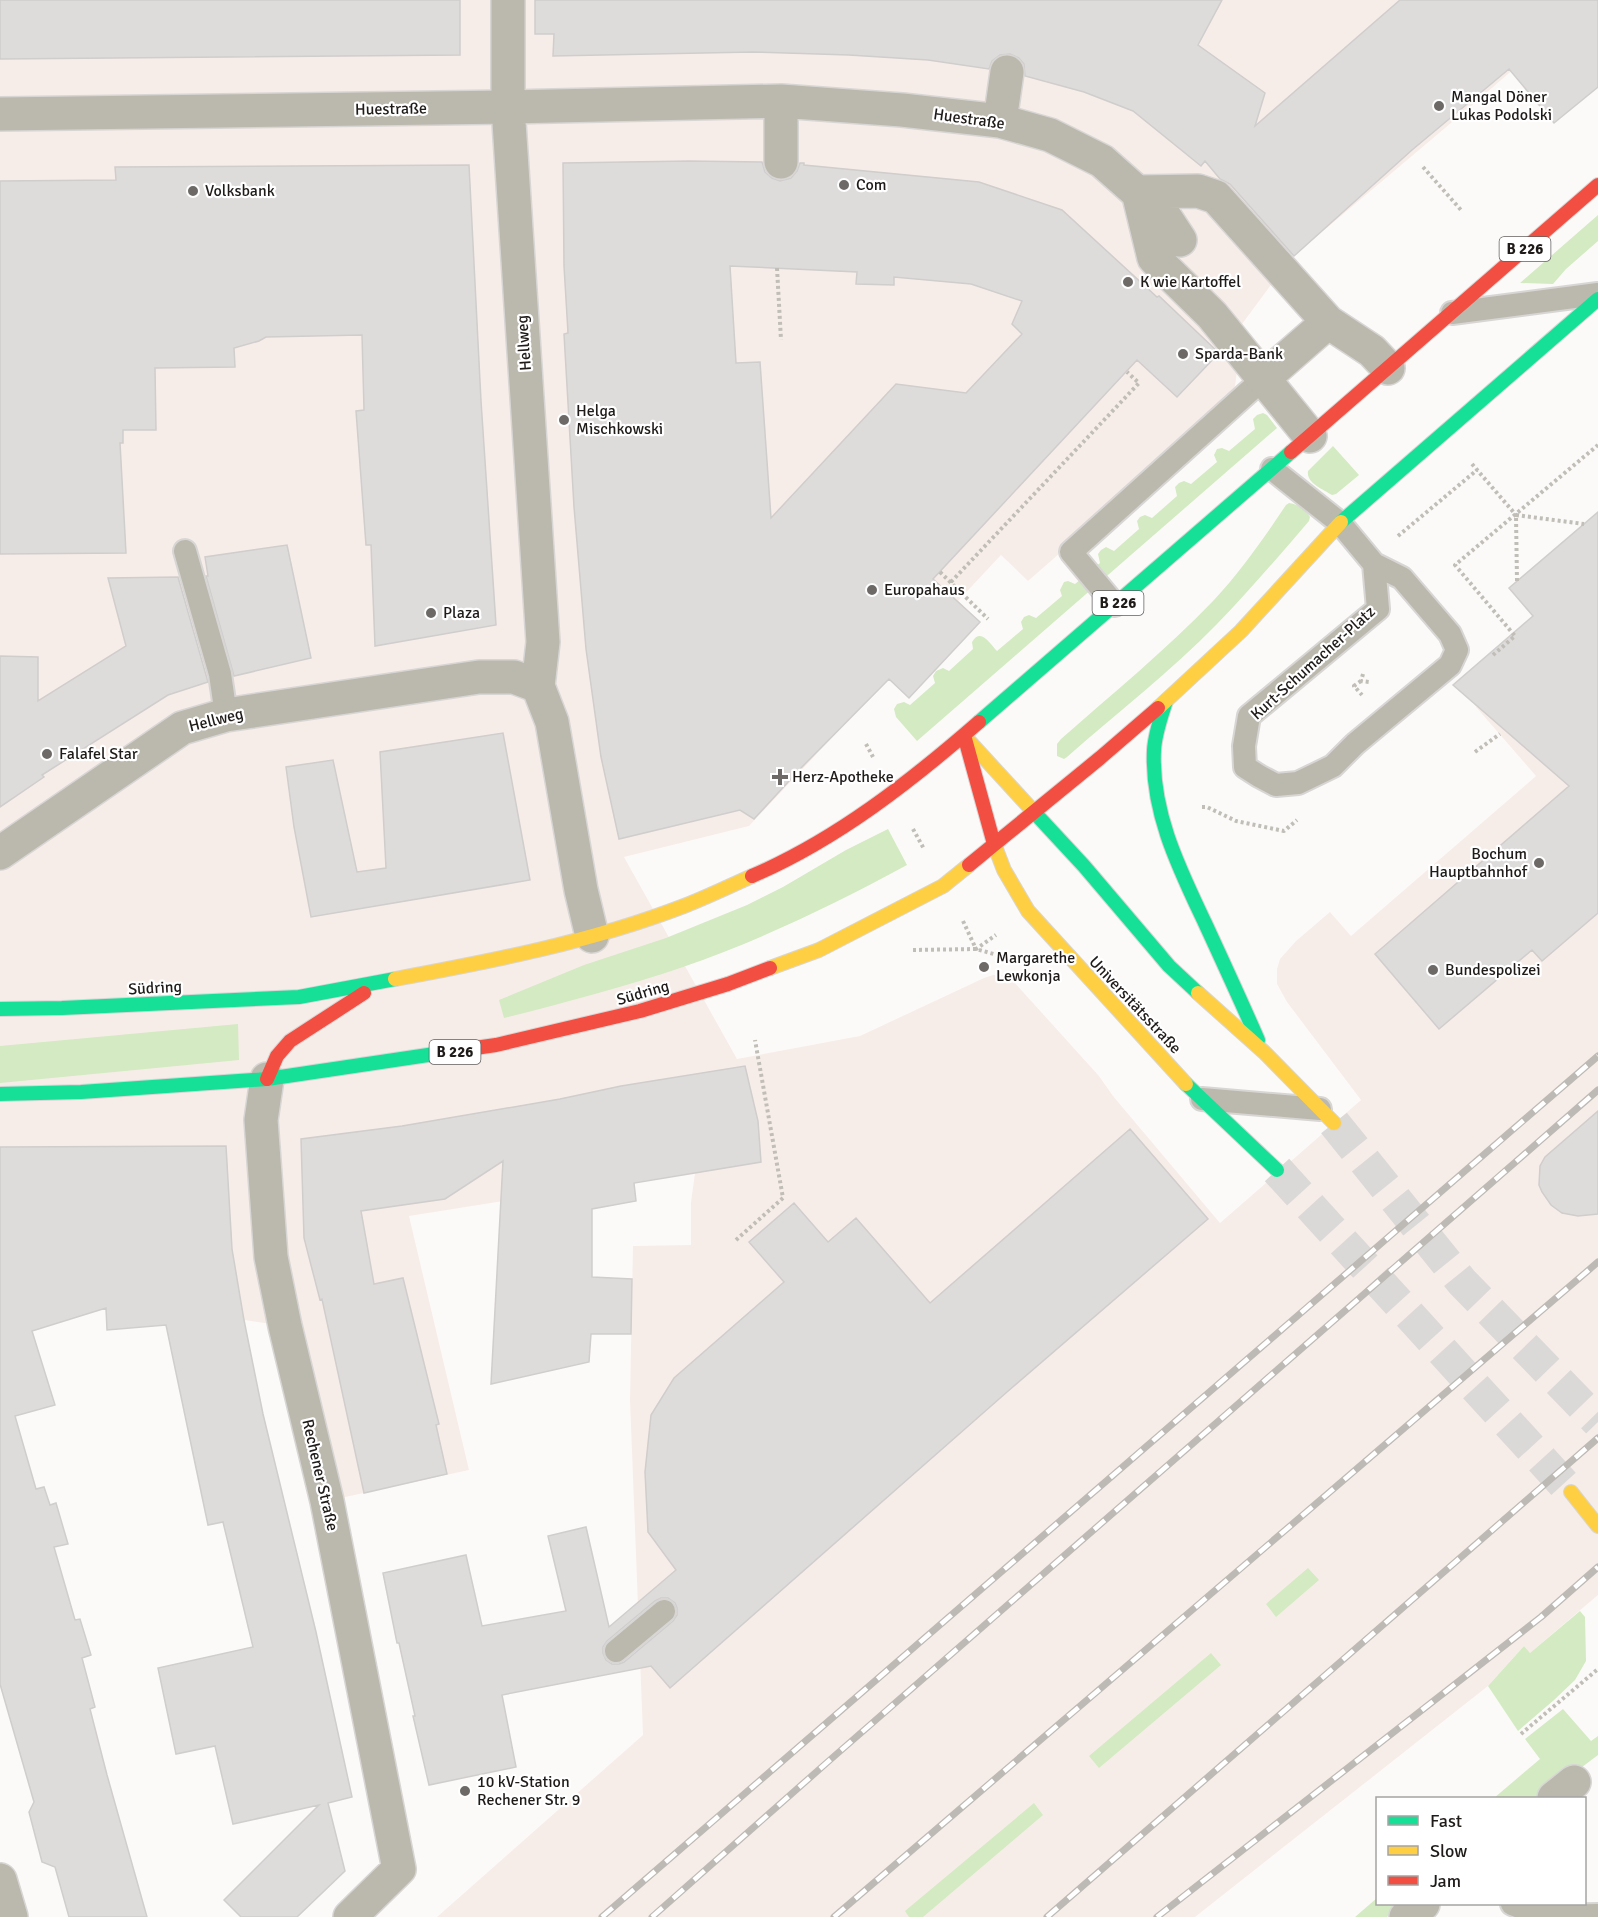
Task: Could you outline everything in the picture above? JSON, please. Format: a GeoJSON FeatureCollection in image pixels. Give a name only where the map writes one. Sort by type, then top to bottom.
{"type":"FeatureCollection","features":[{"type":"Feature","properties":{"kind":"main road","name":"B 226"},"geometry":{"type":"LineString","coordinates":[[964,735],[1598,185]]}},
{"type":"Feature","properties":{"kind":"main road","name":"B 226"},"geometry":{"type":"LineString","coordinates":[[994,844],[1166,701],[1241,631],[1340,523],[1598,297]]}},
{"type":"Feature","properties":{"kind":"main road"},"geometry":{"type":"LineString","coordinates":[[1166,701],[1154,749],[1155,785],[1162,820],[1174,858],[1264,1052]]}},
{"type":"Feature","properties":{"kind":"main road"},"geometry":{"type":"LineString","coordinates":[[964,735],[1084,866],[1169,966],[1264,1052],[1327,1116]]}},
{"type":"Feature","properties":{"kind":"main road"},"geometry":{"type":"LineString","coordinates":[[964,735],[994,844]]}},
{"type":"Feature","properties":{"kind":"main road","name":"Südring"},"geometry":{"type":"LineString","coordinates":[[0,1009],[300,997],[471,965],[592,936],[684,906],[786,860],[815,844],[893,793],[964,735]]}},
{"type":"Feature","properties":{"kind":"main road","name":"Südring"},"geometry":{"type":"LineString","coordinates":[[0,1094],[81,1092],[267,1079],[496,1045],[546,1035],[640,1011],[728,984],[819,950],[943,886],[994,844]]}},
{"type":"Feature","properties":{"kind":"main road","name":"Universitätsstraße"},"geometry":{"type":"LineString","coordinates":[[994,844],[1004,870],[1028,911],[1137,1033],[1277,1170]]}},
{"type":"Feature","properties":{"kind":"main road","name":"Südring"},"geometry":{"type":"LineString","coordinates":[[267,1079],[277,1056],[290,1041],[381,982]]}},
{"type":"Feature","properties":{"kind":"main road"},"geometry":{"type":"LineString","coordinates":[[1571,1492],[1598,1526]]}},
{"type":"Feature","properties":{"kind":"street","name":"Hellweg"},"geometry":{"type":"LineString","coordinates":[[508,0],[508,108],[543,642],[538,686],[552,722],[581,890],[592,936]]}},
{"type":"Feature","properties":{"kind":"street"},"geometry":{"type":"LineString","coordinates":[[1000,121],[1007,72]]}},
{"type":"Feature","properties":{"kind":"street","name":"Huestraße"},"geometry":{"type":"LineString","coordinates":[[0,114],[508,108],[781,101],[902,110],[1000,121],[1050,135],[1102,161],[1138,192],[1178,233]]}},
{"type":"Feature","properties":{"kind":"street"},"geometry":{"type":"LineString","coordinates":[[781,101],[781,162]]}},
{"type":"Feature","properties":{"kind":"street"},"geometry":{"type":"LineString","coordinates":[[1310,436],[1212,315],[1177,291],[1154,258],[1138,192],[1198,191],[1216,197],[1328,322],[1372,351],[1388,368]]}},
{"type":"Feature","properties":{"kind":"street"},"geometry":{"type":"LineString","coordinates":[[1264,378],[1328,322]]}},
{"type":"Feature","properties":{"kind":"street","name":"Hellweg"},"geometry":{"type":"LineString","coordinates":[[0,853],[182,728],[226,715],[479,677],[514,677],[538,686]]}},
{"type":"Feature","properties":{"kind":"street","name":"Rechener Straße"},"geometry":{"type":"LineString","coordinates":[[267,1079],[261,1120],[271,1257],[327,1501],[399,1869],[350,1917]]}},
{"type":"Feature","properties":{"kind":"street"},"geometry":{"type":"LineString","coordinates":[[0,1880],[11,1917]]}},
{"type":"Feature","properties":{"kind":"street"},"geometry":{"type":"LineString","coordinates":[[1406,1917],[1422,1905]]}},
{"type":"Feature","properties":{"kind":"lane"},"geometry":{"type":"LineString","coordinates":[[1452,314],[1598,297]]}},
{"type":"Feature","properties":{"kind":"lane"},"geometry":{"type":"LineString","coordinates":[[1115,605],[1071,552],[1264,378]]}},
{"type":"Feature","properties":{"kind":"lane","name":"Kurt-Schumacher-Platz"},"geometry":{"type":"LineString","coordinates":[[1272,469],[1340,523],[1374,564],[1402,578],[1450,634],[1456,650],[1450,665],[1355,744],[1334,766],[1298,783],[1276,785],[1245,766],[1244,746],[1249,716],[1378,609],[1374,564]]}},
{"type":"Feature","properties":{"kind":"lane"},"geometry":{"type":"LineString","coordinates":[[184,550],[220,675],[226,715]]}},
{"type":"Feature","properties":{"kind":"lane"},"geometry":{"type":"LineString","coordinates":[[1202,1099],[1327,1116]]}},
{"type":"Feature","properties":{"kind":"lane"},"geometry":{"type":"LineString","coordinates":[[616,1651],[664,1611]]}},
{"type":"Feature","properties":{"kind":"lane"},"geometry":{"type":"LineString","coordinates":[[1514,1905],[1542,1916],[1598,1915]]}},
{"type":"Feature","properties":{"kind":"path"},"geometry":{"type":"LineString","coordinates":[[1423,167],[1461,210]]}},
{"type":"Feature","properties":{"kind":"path"},"geometry":{"type":"LineString","coordinates":[[777,268],[781,340]]}},
{"type":"Feature","properties":{"kind":"path"},"geometry":{"type":"LineString","coordinates":[[951,582],[1139,383],[1126,372]]}},
{"type":"Feature","properties":{"kind":"path"},"geometry":{"type":"LineString","coordinates":[[1472,464],[1516,515],[1517,581]]}},
{"type":"Feature","properties":{"kind":"path"},"geometry":{"type":"LineString","coordinates":[[1396,537],[1477,470]]}},
{"type":"Feature","properties":{"kind":"path"},"geometry":{"type":"LineString","coordinates":[[1516,515],[1584,524]]}},
{"type":"Feature","properties":{"kind":"path"},"geometry":{"type":"LineString","coordinates":[[940,572],[988,619]]}},
{"type":"Feature","properties":{"kind":"path"},"geometry":{"type":"LineString","coordinates":[[1363,674],[1361,681],[1369,682]]}},
{"type":"Feature","properties":{"kind":"path"},"geometry":{"type":"LineString","coordinates":[[1475,752],[1500,734]]}},
{"type":"Feature","properties":{"kind":"path"},"geometry":{"type":"LineString","coordinates":[[913,828],[927,855]]}},
{"type":"Feature","properties":{"kind":"path"},"geometry":{"type":"LineString","coordinates":[[964,923],[976,949]]}},
{"type":"Feature","properties":{"kind":"path"},"geometry":{"type":"LineString","coordinates":[[976,949],[1003,930]]}},
{"type":"Feature","properties":{"kind":"path"},"geometry":{"type":"LineString","coordinates":[[909,950],[976,949],[1022,962]]}},
{"type":"Feature","properties":{"kind":"path"},"geometry":{"type":"LineString","coordinates":[[736,1240],[783,1198],[755,1040]]}},
{"type":"Feature","properties":{"kind":"path"},"geometry":{"type":"LineString","coordinates":[[1521,1734],[1598,1669]]}},
{"type":"Feature","properties":{"kind":"shaded area"},"geometry":{"type":"Polygon","coordinates":[[[0,0],[1593,0],[1290,259],[1228,343],[1237,372],[1229,402],[1218,415],[1028,581],[1001,555],[958,601],[980,622],[909,698],[888,678],[749,826],[624,857],[737,1059],[860,1036],[984,978],[1005,975],[1014,982],[1099,1076],[1113,1096],[1220,1223],[1361,1100],[1287,1002],[1277,984],[1280,959],[1296,941],[1330,912],[1351,936],[1536,776],[1476,707],[1553,640],[1509,587],[1591,518],[1598,526],[1598,1595],[1530,1653],[1524,1646],[1488,1686],[1195,1917],[437,1917],[643,1735],[630,1400],[633,1246],[691,1245],[691,1202],[695,1173],[634,1181],[636,1201],[571,1213],[568,1191],[409,1216],[469,1470],[327,1501],[285,1326],[244,1320],[107,1330],[104,1289],[0,1318],[0,0]]]}},
{"type":"Feature","properties":{"kind":"green space"},"geometry":{"type":"Polygon","coordinates":[[[1598,215],[1598,241],[1566,269],[1553,284],[1520,283],[1598,215]]]}},
{"type":"Feature","properties":{"kind":"green space"},"geometry":{"type":"Polygon","coordinates":[[[1263,413],[1277,428],[917,741],[896,717],[894,709],[897,704],[904,702],[910,705],[935,683],[933,676],[936,671],[943,668],[949,671],[973,649],[972,642],[975,638],[982,636],[997,651],[1023,629],[1021,622],[1024,617],[1029,615],[1036,618],[1062,596],[1060,590],[1064,582],[1075,584],[1100,563],[1098,554],[1101,550],[1106,547],[1114,551],[1139,529],[1137,521],[1140,517],[1145,515],[1152,518],[1177,496],[1175,487],[1179,483],[1184,481],[1191,484],[1217,462],[1214,455],[1217,449],[1222,448],[1229,451],[1255,429],[1253,419],[1263,413]]]}},
{"type":"Feature","properties":{"kind":"green space"},"geometry":{"type":"Polygon","coordinates":[[[1333,446],[1359,475],[1332,495],[1312,482],[1308,471],[1333,446]]]}},
{"type":"Feature","properties":{"kind":"green space"},"geometry":{"type":"Polygon","coordinates":[[[1289,503],[1309,514],[1309,521],[1241,599],[1144,692],[1067,757],[1064,759],[1057,756],[1057,744],[1061,739],[1158,654],[1214,600],[1243,566],[1289,503]]]}},
{"type":"Feature","properties":{"kind":"green space"},"geometry":{"type":"Polygon","coordinates":[[[888,829],[907,865],[853,894],[769,933],[683,967],[504,1018],[499,1000],[584,965],[666,938],[747,905],[888,829]]]}},
{"type":"Feature","properties":{"kind":"green space"},"geometry":{"type":"Polygon","coordinates":[[[238,1024],[239,1060],[0,1083],[0,1046],[238,1024]]]}},
{"type":"Feature","properties":{"kind":"green space"},"geometry":{"type":"Polygon","coordinates":[[[1308,1568],[1319,1580],[1276,1617],[1266,1604],[1308,1568]]]}},
{"type":"Feature","properties":{"kind":"green space"},"geometry":{"type":"Polygon","coordinates":[[[1580,1611],[1585,1617],[1586,1661],[1575,1680],[1518,1731],[1488,1686],[1524,1646],[1530,1653],[1580,1611]]]}},
{"type":"Feature","properties":{"kind":"green space"},"geometry":{"type":"Polygon","coordinates":[[[1211,1653],[1221,1665],[1099,1768],[1089,1756],[1211,1653]]]}},
{"type":"Feature","properties":{"kind":"green space"},"geometry":{"type":"Polygon","coordinates":[[[1563,1709],[1591,1741],[1598,1736],[1598,1755],[1542,1797],[1495,1797],[1540,1759],[1525,1739],[1563,1709]]]}},
{"type":"Feature","properties":{"kind":"green space"},"geometry":{"type":"Polygon","coordinates":[[[1034,1803],[1043,1815],[923,1917],[909,1917],[905,1911],[1034,1803]]]}},
{"type":"Feature","properties":{"kind":"green space"},"geometry":{"type":"Polygon","coordinates":[[[1376,1899],[1376,1905],[1404,1905],[1387,1917],[1355,1917],[1376,1899]]]}},
{"type":"Feature","properties":{"kind":"building"},"geometry":{"type":"Polygon","coordinates":[[[0,0],[460,0],[460,55],[0,59],[0,0]]]}},
{"type":"Feature","properties":{"kind":"building"},"geometry":{"type":"Polygon","coordinates":[[[535,0],[1222,0],[1198,45],[1265,93],[1255,126],[1400,0],[1598,0],[1598,87],[1554,123],[1509,69],[1412,150],[1294,256],[1230,184],[1220,179],[1205,161],[1201,166],[1133,111],[1084,92],[1025,76],[1024,64],[1019,58],[1010,54],[1000,55],[992,61],[989,69],[928,60],[753,52],[553,56],[554,34],[535,34],[535,0]]]}},
{"type":"Feature","properties":{"kind":"building"},"geometry":{"type":"Polygon","coordinates":[[[762,162],[765,172],[780,181],[791,178],[800,163],[804,163],[804,165],[979,182],[1062,210],[1219,353],[1177,397],[1137,360],[933,579],[980,622],[909,698],[889,679],[754,819],[740,810],[619,839],[601,757],[586,649],[574,507],[564,334],[568,333],[564,266],[563,163],[762,162]],[[730,266],[736,363],[760,362],[771,518],[896,384],[966,393],[1022,334],[1012,324],[1022,301],[971,284],[894,277],[894,285],[856,284],[857,272],[730,266]]]}},
{"type":"Feature","properties":{"kind":"building"},"geometry":{"type":"Polygon","coordinates":[[[469,165],[481,401],[496,625],[375,646],[371,545],[366,545],[356,411],[364,410],[362,335],[266,337],[234,348],[235,367],[155,368],[156,430],[123,430],[123,443],[120,443],[126,553],[0,554],[0,181],[116,180],[115,167],[469,165]]]}},
{"type":"Feature","properties":{"kind":"building"},"geometry":{"type":"Polygon","coordinates":[[[1598,512],[1598,913],[1542,961],[1532,950],[1439,1029],[1375,954],[1569,786],[1453,685],[1533,616],[1509,588],[1598,512]]]}},
{"type":"Feature","properties":{"kind":"building"},"geometry":{"type":"Polygon","coordinates":[[[287,545],[311,658],[234,676],[206,576],[208,576],[205,557],[287,545]]]}},
{"type":"Feature","properties":{"kind":"building"},"geometry":{"type":"Polygon","coordinates":[[[178,577],[208,682],[168,695],[42,775],[44,777],[0,807],[0,656],[38,657],[38,701],[126,646],[108,578],[178,577]]]}},
{"type":"Feature","properties":{"kind":"building"},"geometry":{"type":"Polygon","coordinates":[[[503,733],[530,880],[311,917],[294,827],[286,767],[333,760],[357,872],[386,868],[380,752],[503,733]]]}},
{"type":"Feature","properties":{"kind":"building"},"geometry":{"type":"Polygon","coordinates":[[[745,1066],[758,1121],[761,1162],[634,1183],[636,1201],[592,1209],[592,1277],[632,1279],[631,1334],[591,1334],[589,1362],[491,1384],[503,1161],[445,1199],[361,1211],[374,1284],[403,1278],[439,1424],[436,1425],[447,1474],[364,1493],[322,1299],[320,1300],[304,1238],[301,1139],[402,1126],[745,1066]]]}},
{"type":"Feature","properties":{"kind":"building"},"geometry":{"type":"Polygon","coordinates":[[[1598,1111],[1598,1214],[1578,1216],[1562,1213],[1551,1205],[1542,1192],[1539,1185],[1540,1166],[1545,1157],[1598,1111]]]}},
{"type":"Feature","properties":{"kind":"building"},"geometry":{"type":"Polygon","coordinates":[[[1130,1129],[1208,1219],[670,1688],[651,1666],[502,1695],[516,1767],[429,1785],[383,1573],[466,1555],[482,1626],[566,1611],[548,1536],[586,1527],[609,1627],[676,1570],[648,1532],[645,1472],[651,1415],[674,1378],[784,1282],[749,1242],[794,1203],[828,1242],[856,1218],[930,1303],[1130,1129]],[[668,1598],[655,1601],[607,1641],[603,1647],[606,1660],[612,1664],[624,1662],[673,1621],[677,1615],[677,1608],[675,1603],[668,1598]]]}},
{"type":"Feature","properties":{"kind":"building"},"geometry":{"type":"Polygon","coordinates":[[[226,1146],[232,1249],[244,1320],[263,1414],[316,1632],[352,1797],[328,1803],[345,1871],[297,1917],[241,1917],[224,1900],[319,1805],[233,1824],[215,1746],[176,1754],[158,1668],[253,1647],[223,1522],[208,1525],[166,1325],[107,1330],[106,1308],[32,1331],[55,1405],[15,1416],[36,1489],[44,1487],[50,1505],[56,1503],[68,1544],[54,1547],[75,1620],[80,1619],[91,1655],[82,1658],[95,1707],[90,1709],[147,1917],[69,1917],[55,1867],[42,1862],[29,1812],[34,1802],[0,1684],[0,1147],[226,1146]]]}},
{"type":"Feature","properties":{"kind":"tunnel"},"geometry":{"type":"LineString","coordinates":[[1334,1123],[1462,1282],[1598,1422]]}},
{"type":"Feature","properties":{"kind":"tunnel"},"geometry":{"type":"LineString","coordinates":[[1277,1170],[1571,1492]]}},
{"type":"Feature","properties":{"kind":"railway"},"geometry":{"type":"LineString","coordinates":[[602,1917],[1598,1056]]}},
{"type":"Feature","properties":{"kind":"railway"},"geometry":{"type":"LineString","coordinates":[[652,1917],[1598,1090]]}},
{"type":"Feature","properties":{"kind":"railway"},"geometry":{"type":"LineString","coordinates":[[834,1917],[1598,1262]]}},
{"type":"Feature","properties":{"kind":"railway"},"geometry":{"type":"LineString","coordinates":[[1047,1917],[1598,1438]]}},
{"type":"Feature","properties":{"kind":"railway"},"geometry":{"type":"LineString","coordinates":[[1157,1917],[1541,1617],[1598,1567]]}},
{"type":"Feature","properties":{"kind":"traffic: fast"},"geometry":{"type":"LineString","coordinates":[[1341,522],[1598,299]]}},
{"type":"Feature","properties":{"kind":"traffic: fast"},"geometry":{"type":"LineString","coordinates":[[979,722],[1291,452]]}},
{"type":"Feature","properties":{"kind":"traffic: fast"},"geometry":{"type":"LineString","coordinates":[[1166,701],[1154,750],[1154,773],[1162,817],[1186,881],[1258,1040]]}},
{"type":"Feature","properties":{"kind":"traffic: fast"},"geometry":{"type":"LineString","coordinates":[[1033,811],[1084,866],[1169,966],[1198,993]]}},
{"type":"Feature","properties":{"kind":"traffic: fast"},"geometry":{"type":"LineString","coordinates":[[0,1009],[299,997],[395,979]]}},
{"type":"Feature","properties":{"kind":"traffic: fast"},"geometry":{"type":"LineString","coordinates":[[0,1094],[81,1092],[267,1079],[475,1048]]}},
{"type":"Feature","properties":{"kind":"traffic: fast"},"geometry":{"type":"LineString","coordinates":[[1186,1084],[1277,1170]]}},
{"type":"Feature","properties":{"kind":"traffic: slow"},"geometry":{"type":"LineString","coordinates":[[1158,708],[1241,631],[1341,522]]}},
{"type":"Feature","properties":{"kind":"traffic: slow"},"geometry":{"type":"LineString","coordinates":[[967,739],[1033,811]]}},
{"type":"Feature","properties":{"kind":"traffic: slow"},"geometry":{"type":"LineString","coordinates":[[994,844],[1004,870],[1028,911],[1186,1084]]}},
{"type":"Feature","properties":{"kind":"traffic: slow"},"geometry":{"type":"LineString","coordinates":[[770,968],[819,950],[943,886],[969,865]]}},
{"type":"Feature","properties":{"kind":"traffic: slow"},"geometry":{"type":"LineString","coordinates":[[395,979],[505,957],[613,930],[684,906],[752,876]]}},
{"type":"Feature","properties":{"kind":"traffic: slow"},"geometry":{"type":"LineString","coordinates":[[1198,993],[1264,1052],[1334,1123]]}},
{"type":"Feature","properties":{"kind":"traffic: slow"},"geometry":{"type":"LineString","coordinates":[[1571,1492],[1598,1526]]}},
{"type":"Feature","properties":{"kind":"traffic: jam"},"geometry":{"type":"LineString","coordinates":[[1291,452],[1598,185]]}},
{"type":"Feature","properties":{"kind":"traffic: jam"},"geometry":{"type":"LineString","coordinates":[[969,865],[1158,708]]}},
{"type":"Feature","properties":{"kind":"traffic: jam"},"geometry":{"type":"LineString","coordinates":[[752,876],[783,862],[843,827],[899,788],[979,722]]}},
{"type":"Feature","properties":{"kind":"traffic: jam"},"geometry":{"type":"LineString","coordinates":[[964,735],[994,844]]}},
{"type":"Feature","properties":{"kind":"traffic: jam"},"geometry":{"type":"LineString","coordinates":[[475,1048],[640,1011],[728,984],[770,968]]}},
{"type":"Feature","properties":{"kind":"traffic: jam"},"geometry":{"type":"LineString","coordinates":[[267,1079],[277,1056],[290,1041],[364,993]]}},
{"type":"Feature","properties":{"kind":"place","name":"Mangal Döner Lukas Podolski"},"geometry":{"type":"Point","coordinates":[1439,106]}},
{"type":"Feature","properties":{"kind":"place","name":"Com"},"geometry":{"type":"Point","coordinates":[844,185]}},
{"type":"Feature","properties":{"kind":"place","name":"Volksbank"},"geometry":{"type":"Point","coordinates":[193,191]}},
{"type":"Feature","properties":{"kind":"place","name":"K wie Kartoffel"},"geometry":{"type":"Point","coordinates":[1128,282]}},
{"type":"Feature","properties":{"kind":"place","name":"Sparda-Bank"},"geometry":{"type":"Point","coordinates":[1183,354]}},
{"type":"Feature","properties":{"kind":"place","name":"Helga Mischkowski"},"geometry":{"type":"Point","coordinates":[564,420]}},
{"type":"Feature","properties":{"kind":"place","name":"Europahaus"},"geometry":{"type":"Point","coordinates":[872,590]}},
{"type":"Feature","properties":{"kind":"place","name":"Plaza"},"geometry":{"type":"Point","coordinates":[431,613]}},
{"type":"Feature","properties":{"kind":"place","name":"Falafel Star"},"geometry":{"type":"Point","coordinates":[47,754]}},
{"type":"Feature","properties":{"kind":"place","name":"Herz-Apotheke"},"geometry":{"type":"Point","coordinates":[780,777]}},
{"type":"Feature","properties":{"kind":"place","name":"Bochum Hauptbahnhof"},"geometry":{"type":"Point","coordinates":[1539,863]}},
{"type":"Feature","properties":{"kind":"place","name":"Margarethe Lewkonja"},"geometry":{"type":"Point","coordinates":[984,967]}},
{"type":"Feature","properties":{"kind":"place","name":"Bundespolizei"},"geometry":{"type":"Point","coordinates":[1433,970]}},
{"type":"Feature","properties":{"kind":"place","name":"10 kV-Station Rechener Str. 9"},"geometry":{"type":"Point","coordinates":[465,1791]}}]}
